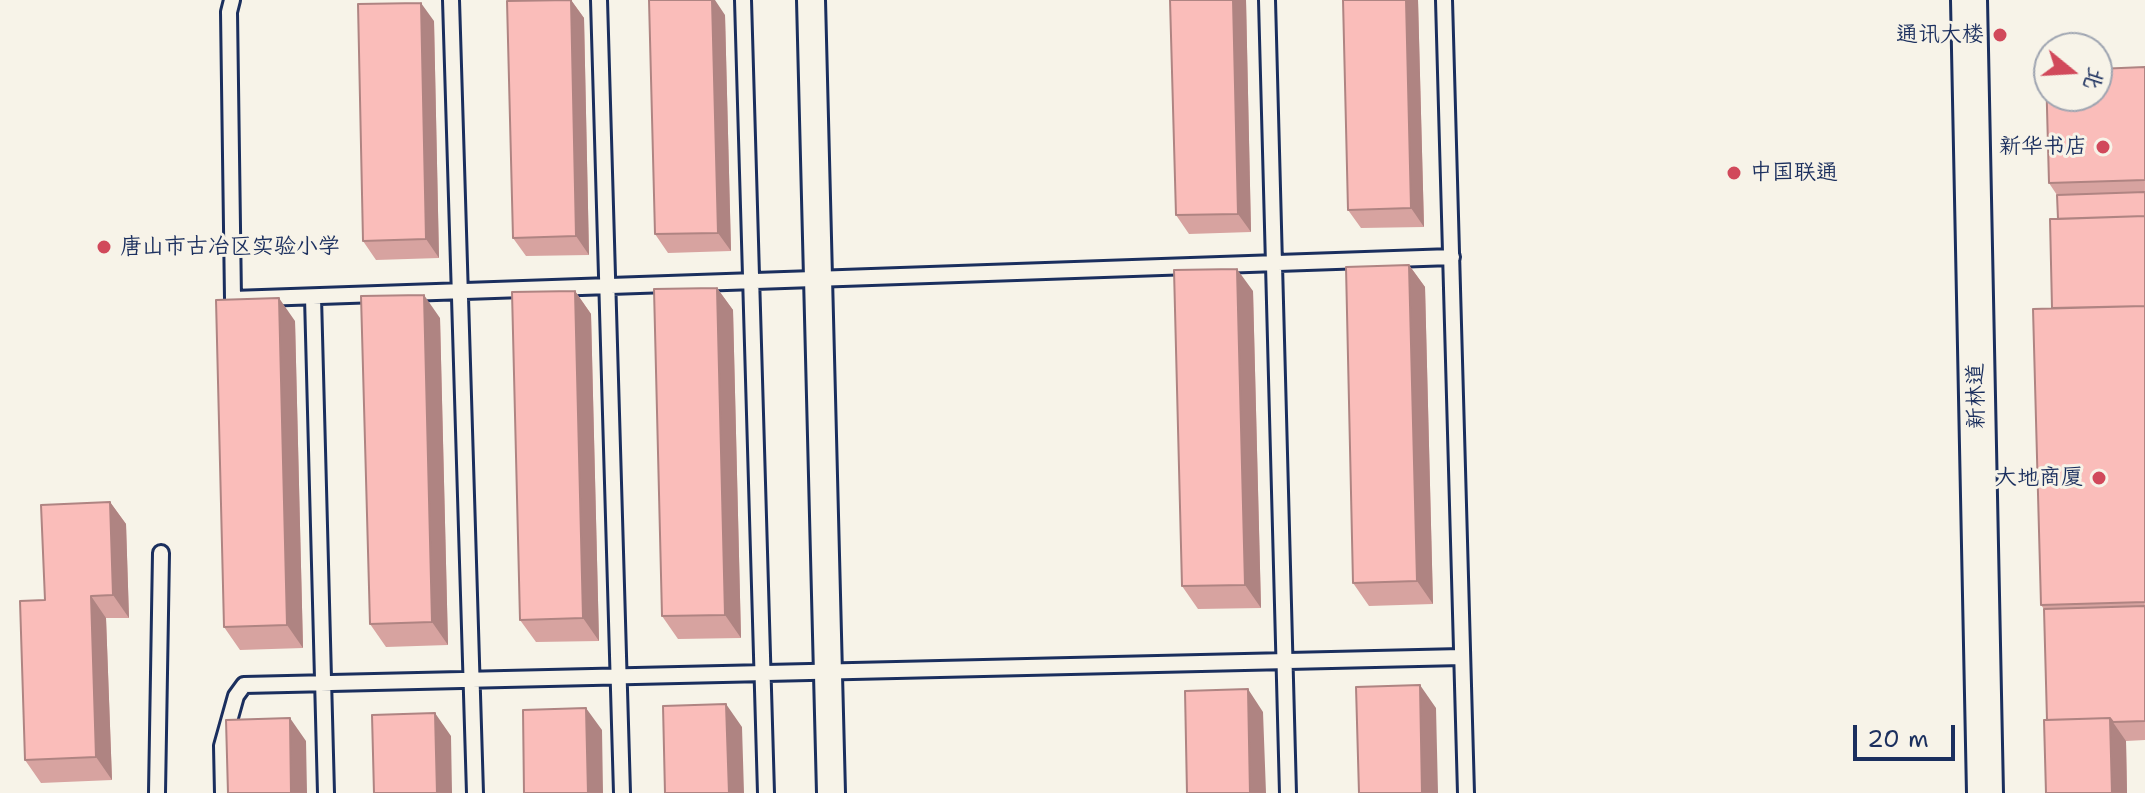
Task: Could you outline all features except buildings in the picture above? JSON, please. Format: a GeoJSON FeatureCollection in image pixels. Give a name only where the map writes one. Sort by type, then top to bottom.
{"type":"FeatureCollection","features":[{"type":"Feature","properties":{"kind":"street"},"geometry":{"type":"LineString","coordinates":[[811,0],[831,793]]}},
{"type":"Feature","properties":{"kind":"street","name":"新林道"},"geometry":{"type":"LineString","coordinates":[[1969,0],[1985,793]]}},
{"type":"Feature","properties":{"kind":"lane"},"geometry":{"type":"LineString","coordinates":[[232,0],[229,12],[233,299],[1452,257]]}},
{"type":"Feature","properties":{"kind":"lane"},"geometry":{"type":"LineString","coordinates":[[451,0],[475,793]]}},
{"type":"Feature","properties":{"kind":"lane"},"geometry":{"type":"LineString","coordinates":[[599,0],[622,793]]}},
{"type":"Feature","properties":{"kind":"lane"},"geometry":{"type":"LineString","coordinates":[[743,0],[766,793]]}},
{"type":"Feature","properties":{"kind":"lane"},"geometry":{"type":"LineString","coordinates":[[1267,0],[1288,793]]}},
{"type":"Feature","properties":{"kind":"lane"},"geometry":{"type":"LineString","coordinates":[[1444,0],[1466,793]]}},
{"type":"Feature","properties":{"kind":"lane"},"geometry":{"type":"LineString","coordinates":[[313,297],[326,793]]}},
{"type":"Feature","properties":{"kind":"lane"},"geometry":{"type":"LineString","coordinates":[[157,793],[161,553]]}},
{"type":"Feature","properties":{"kind":"lane"},"geometry":{"type":"LineString","coordinates":[[223,793],[222,746],[236,696],[244,685],[1462,657]]}},
{"type":"Feature","properties":{"kind":"place","name":"通讯大楼"},"geometry":{"type":"Point","coordinates":[2000,35]}},
{"type":"Feature","properties":{"kind":"place","name":"新华书店"},"geometry":{"type":"Point","coordinates":[2103,147]}},
{"type":"Feature","properties":{"kind":"place","name":"中国联通"},"geometry":{"type":"Point","coordinates":[1734,173]}},
{"type":"Feature","properties":{"kind":"place","name":"唐山市古冶区实验小学"},"geometry":{"type":"Point","coordinates":[104,247]}},
{"type":"Feature","properties":{"kind":"place","name":"大地商厦"},"geometry":{"type":"Point","coordinates":[2099,478]}}]}
